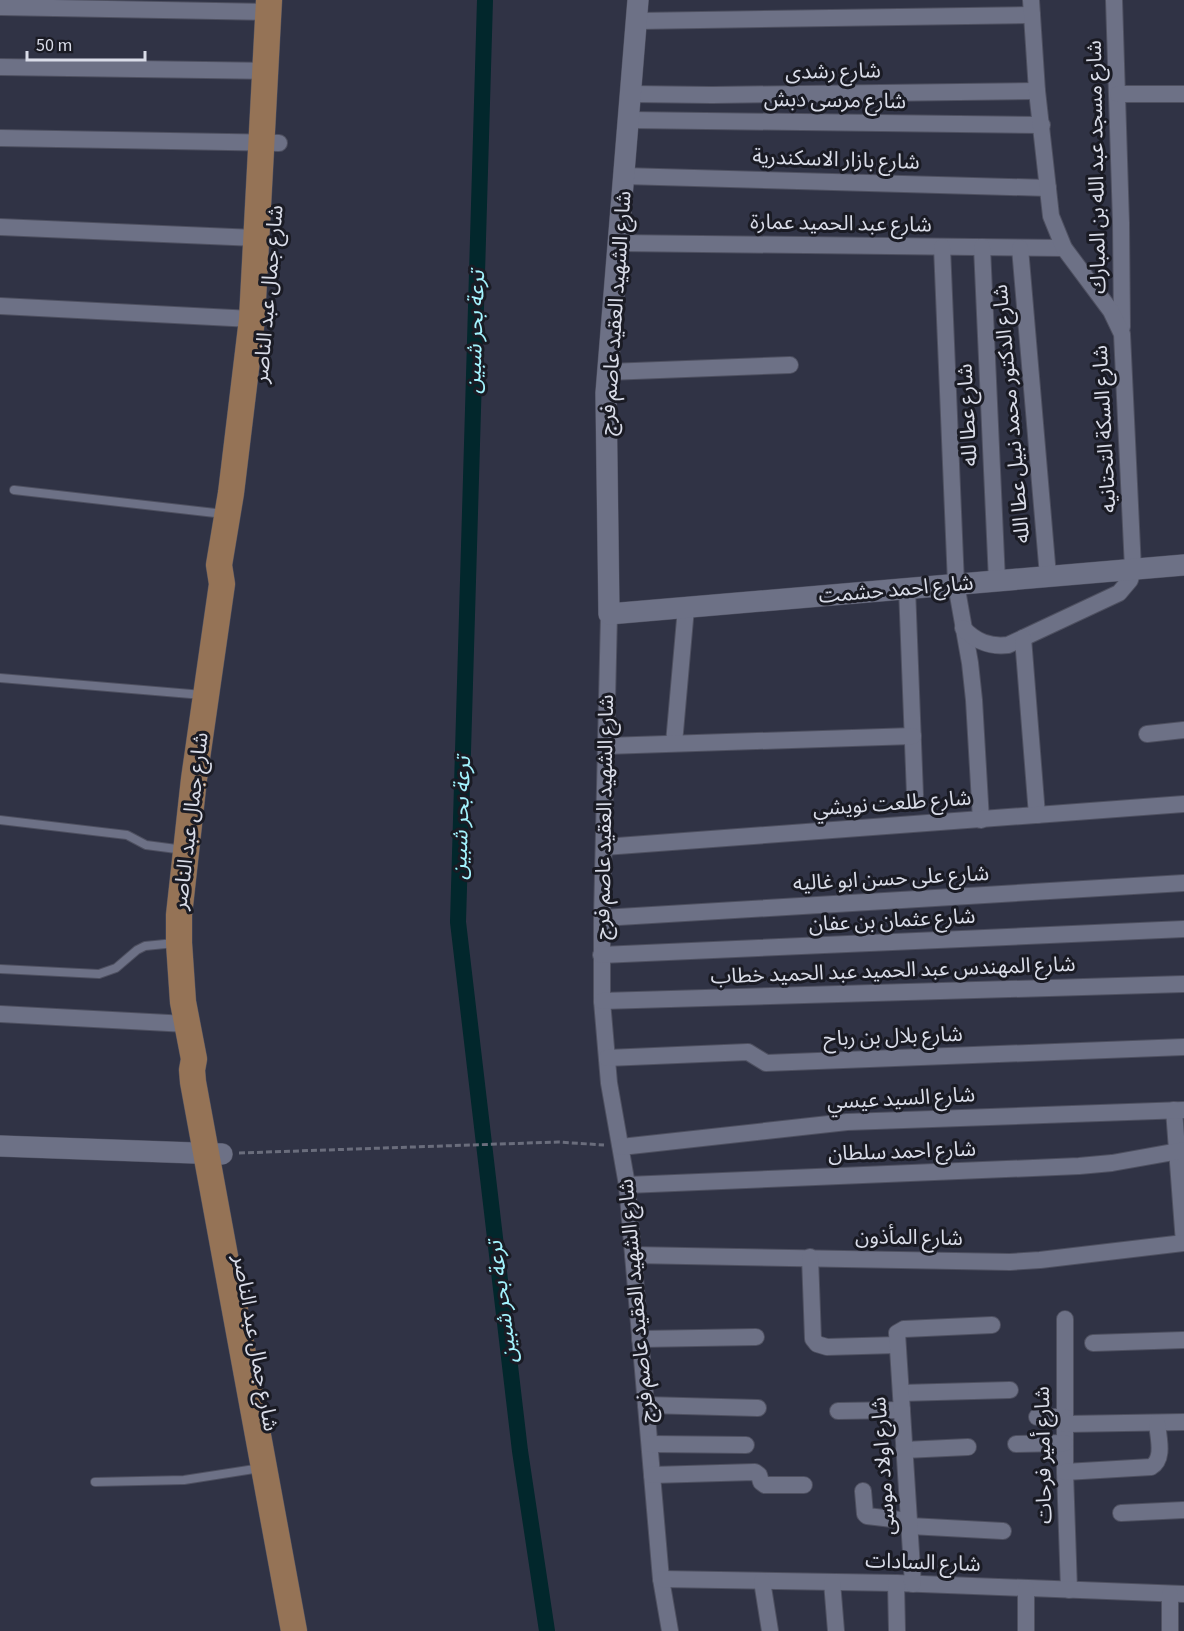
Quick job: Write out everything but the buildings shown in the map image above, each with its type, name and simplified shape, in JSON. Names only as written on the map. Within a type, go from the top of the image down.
[{"type":"main road","name":"شارع جمال عبد الناصر","points":[[222,584],[230,574],[234,562],[257,417],[275,234],[267,71],[274,4]]},
{"type":"main road","name":"شارع جمال عبد الناصر","points":[[274,4],[271,143],[257,238],[252,319],[219,565],[222,584],[181,886],[178,943],[182,992],[195,1059],[192,1076],[214,1153],[308,1631]]},
{"type":"main road","name":"شارع جمال عبد الناصر","points":[[214,1153],[263,1467],[294,1631]]},
{"type":"street","name":"شارع الشهيد العقيد عاصم فرج","points":[[638,0],[606,393],[609,614],[601,955],[607,1058],[627,1185],[661,1578],[670,1631]]},
{"type":"street","name":"شارع مسجد عبد الله بن المبارك","points":[[1114,0],[1122,334]]},
{"type":"street","points":[[0,7],[274,4]]},
{"type":"street","points":[[637,21],[1032,8]]},
{"type":"street","name":"شارع السكة التحتانيه","points":[[1032,8],[1036,91],[1042,125],[1051,216],[1064,248],[1111,311],[1122,334],[1133,569]]},
{"type":"street","points":[[0,67],[267,71]]},
{"type":"street","name":"شارع رشدى","points":[[631,94],[1036,91]]},
{"type":"street","points":[[1118,94],[1184,94]]},
{"type":"street","name":"شارع مرسى دبش","points":[[628,120],[1042,125]]},
{"type":"street","points":[[0,138],[271,143]]},
{"type":"street","name":"شارع بازار الاسكندرية","points":[[624,176],[1048,188]]},
{"type":"street","points":[[0,227],[257,238]]},
{"type":"street","name":"شارع عبد الحميد عمارة","points":[[618,243],[1064,248]]},
{"type":"street","points":[[942,247],[956,584],[974,700],[981,819]]},
{"type":"street","name":"شارع عطا لله","points":[[982,247],[997,581]]},
{"type":"street","name":"شارع الدكتور محمد نبيل عطا الله","points":[[1020,248],[1048,576]]},
{"type":"street","points":[[0,306],[252,319]]},
{"type":"street","points":[[608,372],[790,365]]},
{"type":"street","name":"شارع احمد حشمت","points":[[609,614],[1184,565]]},
{"type":"street","points":[[963,628],[974,639],[990,645],[1008,645],[1119,593],[1130,580],[1133,569]]},
{"type":"street","points":[[908,588],[915,795]]},
{"type":"street","points":[[674,744],[686,608]]},
{"type":"street","points":[[1023,638],[1037,815]]},
{"type":"street","points":[[1147,734],[1184,730]]},
{"type":"street","points":[[606,746],[913,736]]},
{"type":"street","name":"شارع طلعت نويشي","points":[[604,847],[1184,804]]},
{"type":"street","name":"شارع على حسن ابو غاليه","points":[[602,918],[1184,883]]},
{"type":"street","name":"شارع عثمان بن عفان","points":[[601,955],[1184,929]]},
{"type":"street","name":"شارع المهندس عبد الحميد عبد الحميد خطاب","points":[[603,1001],[1184,984]]},
{"type":"street","points":[[0,1014],[187,1024]]},
{"type":"street","name":"شارع بلال بن رباح","points":[[607,1058],[748,1052],[766,1063],[1184,1047]]},
{"type":"street","points":[[1179,1110],[1184,1243]]},
{"type":"street","name":"شارع السيد عيسي","points":[[621,1147],[847,1122],[1179,1110]]},
{"type":"street","points":[[0,1146],[214,1153]]},
{"type":"street","name":"شارع احمد سلطان","points":[[627,1185],[1079,1166],[1123,1161],[1180,1150]]},
{"type":"street","name":"شارع المأذون","points":[[633,1255],[1010,1262],[1184,1243]]},
{"type":"street","points":[[810,1257],[813,1338],[817,1344],[827,1347],[897,1345],[897,1333],[904,1329],[992,1325]]},
{"type":"street","name":"شارع أمير فرحات","points":[[1065,1319],[1065,1472],[1069,1590]]},
{"type":"street","points":[[640,1339],[756,1337]]},
{"type":"street","points":[[1093,1342],[1184,1340]]},
{"type":"street","name":"شارع اولاد موسى","points":[[897,1345],[913,1584]]},
{"type":"street","points":[[838,1411],[901,1401],[1010,1390]]},
{"type":"street","points":[[646,1405],[758,1408]]},
{"type":"street","points":[[1037,1417],[1065,1420],[1184,1422]]},
{"type":"street","points":[[1065,1472],[1151,1467],[1158,1462],[1159,1457],[1157,1423]]},
{"type":"street","points":[[1016,1444],[1065,1443]]},
{"type":"street","points":[[650,1444],[746,1445]]},
{"type":"street","points":[[904,1450],[968,1447]]},
{"type":"street","points":[[652,1475],[755,1472],[765,1485],[804,1485]]},
{"type":"street","points":[[863,1491],[867,1516],[909,1523],[1003,1531]]},
{"type":"street","points":[[1122,1513],[1184,1510]]},
{"type":"street","name":"شارع السادات","points":[[661,1578],[896,1583],[1177,1594]]},
{"type":"street","points":[[762,1581],[770,1631]]},
{"type":"street","points":[[832,1582],[836,1631]]},
{"type":"street","points":[[896,1583],[897,1631]]},
{"type":"street","points":[[1026,1588],[1026,1630]]},
{"type":"street","points":[[1170,1631],[1177,1594]]},
{"type":"lane","points":[[14,490],[227,514]]},
{"type":"lane","points":[[0,678],[206,696]]},
{"type":"lane","points":[[0,820],[127,835],[146,845],[186,850]]},
{"type":"lane","points":[[0,969],[99,974],[116,968],[137,950],[146,946],[178,943]]},
{"type":"lane","points":[[95,1482],[184,1480],[263,1467]]},
{"type":"path","points":[[214,1153],[558,1142],[621,1147]]},
{"type":"waterway","name":"ترعة بحر شبين","points":[[485,0],[458,922],[520,1451],[547,1631]]}]
